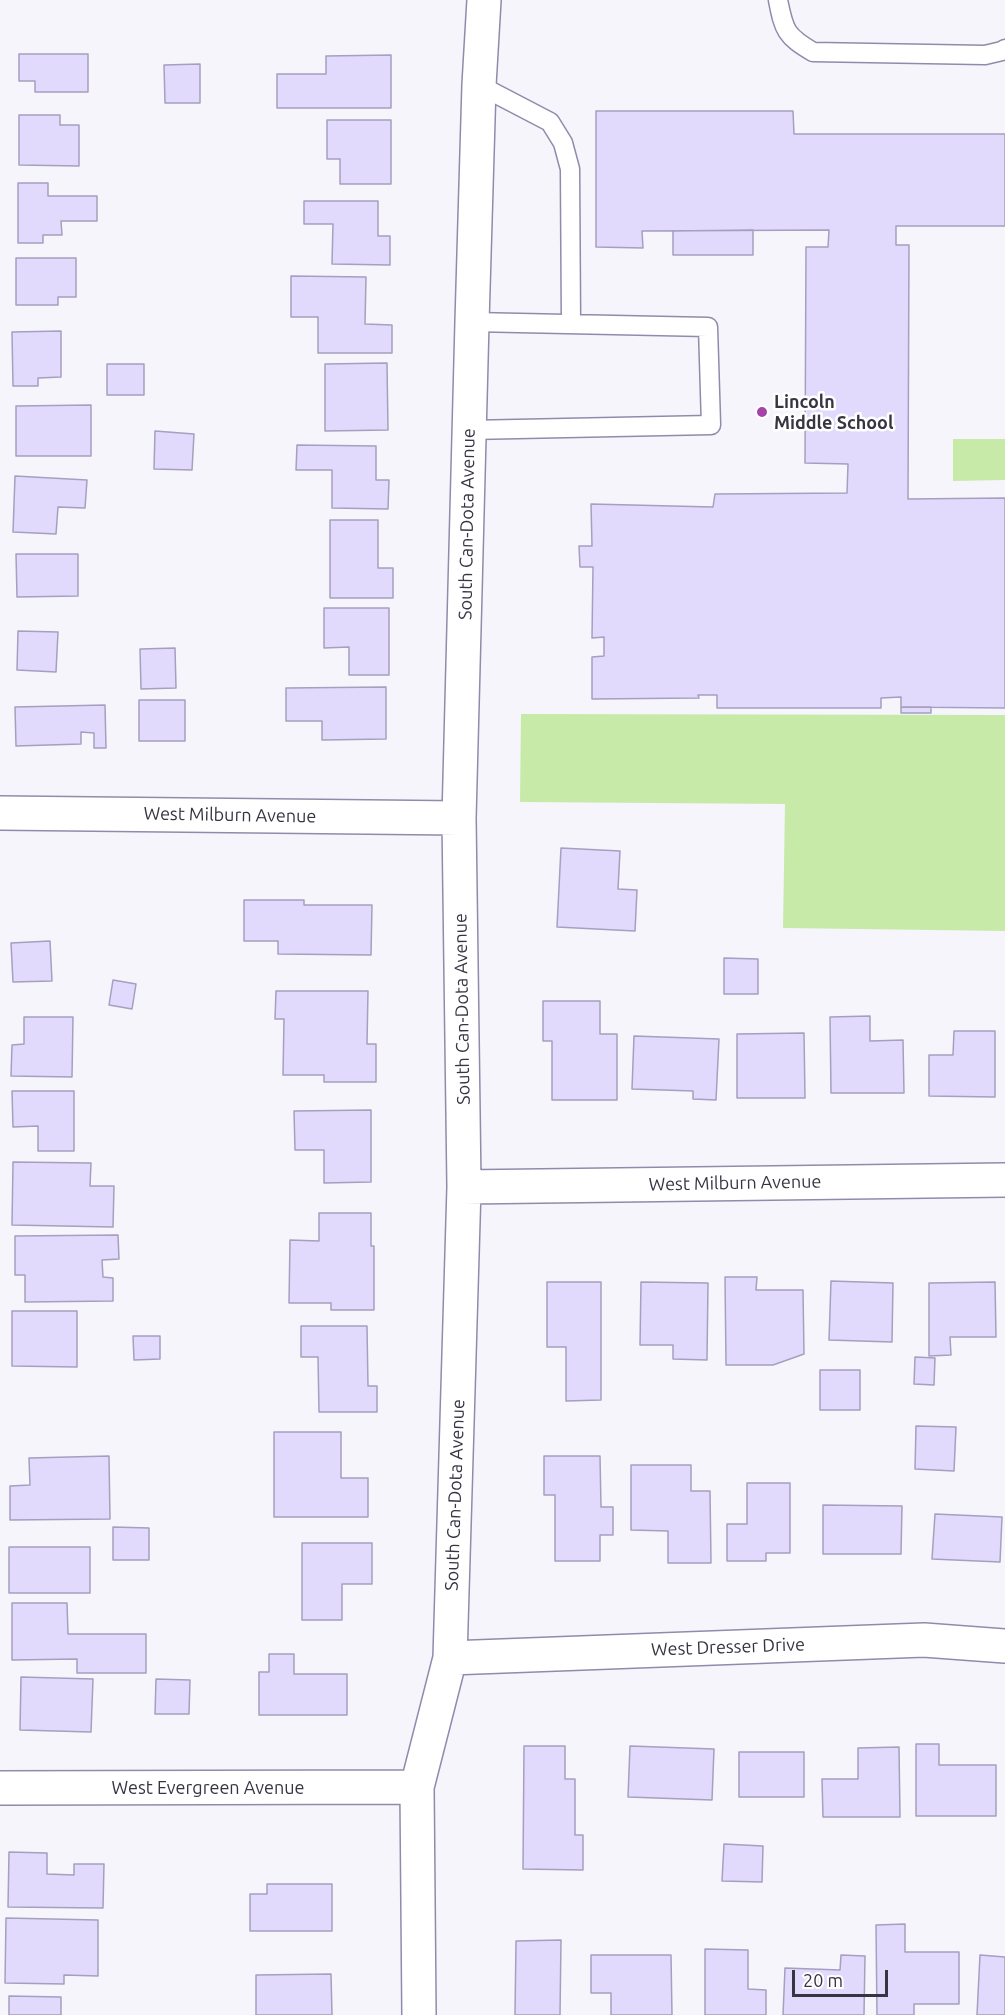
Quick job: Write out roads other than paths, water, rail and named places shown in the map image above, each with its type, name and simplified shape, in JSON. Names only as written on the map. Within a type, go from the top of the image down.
[{"type":"street","name":"South Can-Dota Avenue","points":[[419,2015],[417,1787],[450,1658],[464,1187],[459,818],[479,85],[484,0]]},
{"type":"street","name":"West Milburn Avenue","points":[[0,813],[459,818]]},
{"type":"street","name":"West Milburn Avenue","points":[[464,1187],[1005,1180]]},
{"type":"street","name":"West Dresser Drive","points":[[450,1658],[924,1640],[1005,1646]]},
{"type":"street","name":"West Evergreen Avenue","points":[[0,1788],[417,1787]]},
{"type":"lane","points":[[778,0],[783,27],[795,42],[813,52],[985,56],[1005,49]]},
{"type":"lane","points":[[479,85],[550,122],[563,144],[570,169],[571,324]]},
{"type":"lane","points":[[469,430],[711,425],[708,327],[472,322]]},
{"type":"place","name":"Lincoln Middle School","points":[[762,412]]}]
